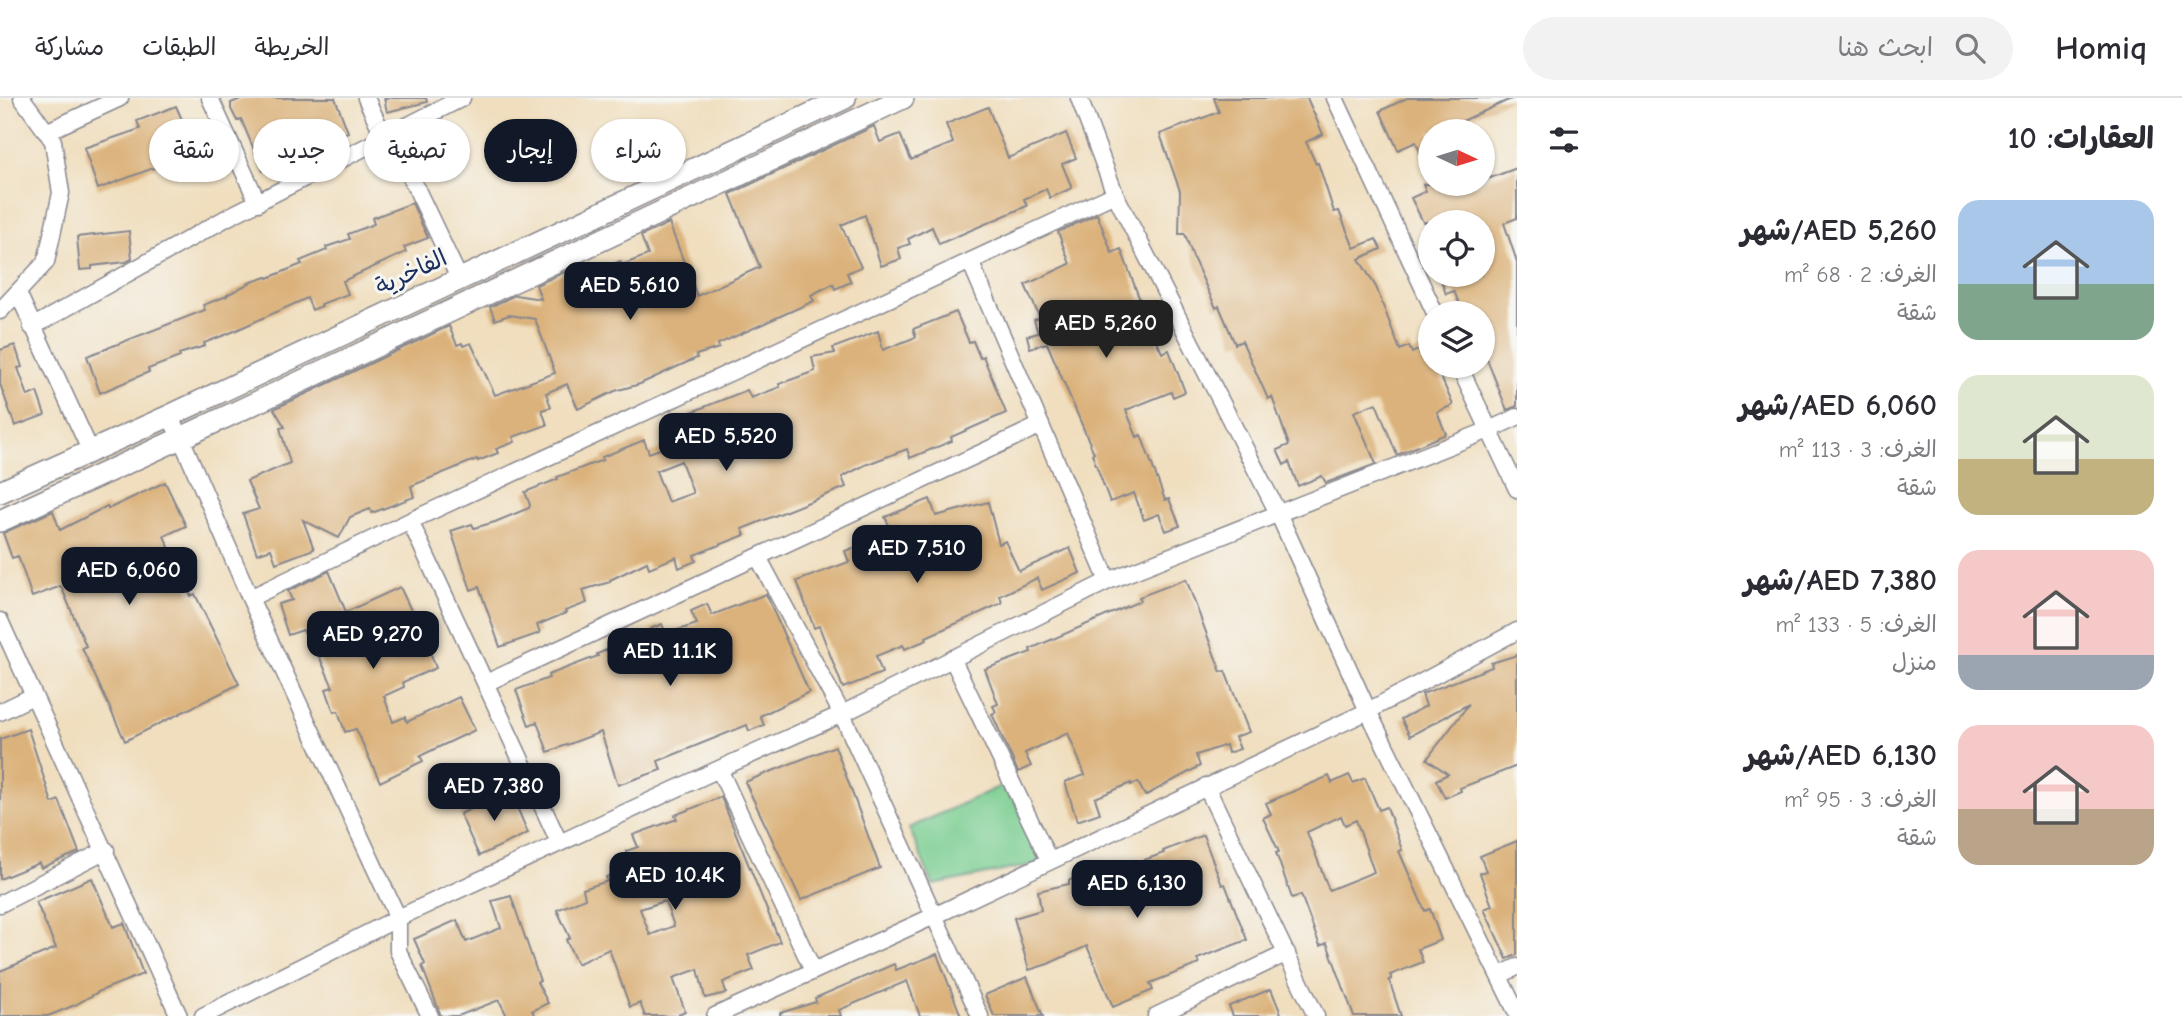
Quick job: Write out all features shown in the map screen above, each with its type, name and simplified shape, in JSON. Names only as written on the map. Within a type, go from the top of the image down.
[{"type":"street","points":[[0,311],[46,262],[61,193],[52,141],[22,98]]},
{"type":"street","points":[[46,132],[120,98]]},
{"type":"street","points":[[210,98],[258,203]]},
{"type":"street","points":[[366,98],[376,119]]},
{"type":"street","points":[[420,119],[462,98]]},
{"type":"street","points":[[0,521],[903,98]]},
{"type":"street","points":[[1079,98],[1115,194],[1278,513],[1368,711],[1517,1013]]},
{"type":"street","points":[[1335,98],[1429,301]]},
{"type":"street","name":"الفاخرية","points":[[0,492],[169,416],[837,100]]},
{"type":"street","points":[[32,327],[230,216],[364,147]]},
{"type":"street","points":[[413,182],[459,278]]},
{"type":"street","points":[[250,598],[1115,194]]},
{"type":"street","points":[[970,261],[1108,581]]},
{"type":"street","points":[[18,293],[90,450]]},
{"type":"street","points":[[1465,378],[1517,488]]},
{"type":"street","points":[[169,416],[398,918],[398,951],[430,1016]]},
{"type":"street","points":[[203,1016],[398,918],[842,714],[1108,581],[1517,417]]},
{"type":"street","points":[[486,683],[1041,425]]},
{"type":"street","points":[[410,521],[559,842]]},
{"type":"street","points":[[758,557],[842,714],[980,1016]]},
{"type":"street","points":[[0,621],[179,1016]]},
{"type":"street","points":[[715,1016],[1368,711],[1517,631]]},
{"type":"street","points":[[952,658],[1049,860]]},
{"type":"street","points":[[0,712],[33,696]]},
{"type":"street","points":[[719,769],[813,970]]},
{"type":"street","points":[[1206,786],[1316,1016]]},
{"type":"street","points":[[0,904],[106,850]]},
{"type":"street","points":[[1156,1016],[1287,953]]},
{"type":"street","points":[[1500,975],[1517,967]]},
{"type":"green space","points":[[1007,783],[1042,863],[933,885],[909,828]]},
{"type":"building","points":[[243,98],[335,98],[343,119],[253,119],[253,147],[241,119],[236,119],[231,109],[231,103]]},
{"type":"building","points":[[384,98],[426,98],[427,102],[387,112]]},
{"type":"building","points":[[1214,98],[1307,98],[1323,134],[1306,142],[1316,164],[1318,163],[1334,212],[1339,211],[1354,248],[1376,239],[1381,249],[1359,259],[1376,287],[1400,350],[1409,346],[1412,353],[1418,350],[1418,378],[1441,378],[1453,405],[1437,412],[1446,434],[1397,455],[1376,403],[1354,412],[1376,464],[1326,483],[1322,476],[1298,486],[1289,462],[1284,465],[1277,450],[1289,445],[1272,397],[1268,399],[1242,341],[1235,344],[1219,306],[1216,308],[1194,260],[1185,234],[1179,234],[1180,191],[1160,134],[1219,112]]},
{"type":"building","points":[[1407,98],[1513,98],[1467,119],[1418,119],[1418,147],[1416,142],[1398,150],[1380,111]]},
{"type":"building","points":[[176,106],[182,119],[149,119],[149,170],[98,189],[84,148],[140,129],[137,121]]},
{"type":"building","points":[[988,107],[1008,158],[1066,133],[1076,158],[1062,164],[1072,188],[1050,198],[1046,189],[1024,199],[1027,206],[939,244],[932,227],[908,239],[910,244],[898,248],[901,259],[881,266],[865,215],[841,225],[861,267],[847,273],[851,282],[835,289],[833,284],[811,295],[814,301],[718,344],[719,348],[696,355],[697,358],[578,409],[567,384],[546,393],[551,407],[542,410],[547,425],[513,437],[515,442],[496,449],[498,453],[411,486],[414,497],[372,513],[370,509],[350,517],[339,538],[303,520],[314,549],[276,563],[271,549],[257,554],[243,514],[259,509],[247,481],[290,463],[280,428],[285,427],[274,409],[449,326],[457,345],[471,343],[495,395],[555,373],[535,319],[509,315],[495,320],[490,307],[515,295],[541,299],[536,285],[567,271],[576,292],[608,277],[604,268],[620,261],[622,265],[648,255],[641,236],[669,223],[697,296],[760,267],[730,194],[874,126],[880,142],[900,134],[911,160],[953,143],[946,124]]},
{"type":"building","points":[[1517,168],[1517,218],[1504,223],[1517,262],[1517,406],[1507,410],[1494,378],[1495,301],[1458,301],[1454,291],[1446,294],[1443,287],[1495,287],[1495,210],[1418,212],[1411,198],[1418,195],[1495,196],[1495,176]]},
{"type":"building","points":[[412,203],[428,238],[404,247],[406,252],[343,281],[348,294],[312,310],[307,298],[204,343],[205,346],[179,354],[180,357],[148,369],[149,372],[100,393],[87,356],[205,310],[203,305],[227,296],[251,282],[302,264],[300,261],[327,250],[326,247],[350,239],[348,234],[374,224],[372,218]]},
{"type":"building","points":[[1097,214],[1112,253],[1121,249],[1150,327],[1162,353],[1169,350],[1185,392],[1173,397],[1171,392],[1126,410],[1137,437],[1141,435],[1165,500],[1169,499],[1180,526],[1166,531],[1159,514],[1144,520],[1134,493],[1110,502],[1092,454],[1094,453],[1047,343],[1030,348],[1027,336],[1038,333],[1034,320],[1040,318],[1025,285],[1070,264],[1058,232]]},
{"type":"building","points":[[129,231],[132,259],[80,270],[77,237]]},
{"type":"building","points":[[956,312],[969,342],[973,341],[980,358],[983,356],[1006,413],[951,437],[952,441],[910,458],[907,449],[865,465],[842,477],[846,487],[742,529],[745,535],[694,555],[696,561],[679,568],[676,557],[649,568],[647,562],[610,582],[583,590],[587,603],[537,625],[540,633],[500,647],[479,587],[471,590],[451,531],[472,524],[474,528],[495,522],[529,508],[525,492],[644,440],[649,453],[698,435],[689,413],[747,390],[751,398],[780,387],[779,384],[815,371],[812,357],[835,353],[833,348],[878,331],[883,350],[916,337],[913,329]],"holes":[[[681,461],[693,493],[668,502],[656,471]]]},
{"type":"building","points":[[15,345],[22,367],[18,368],[28,396],[37,392],[45,415],[15,426],[0,384],[0,350]]},
{"type":"building","points":[[165,482],[186,526],[164,536],[191,596],[195,594],[239,684],[125,741],[82,648],[86,646],[61,586],[32,597],[18,556],[12,558],[3,533],[53,511],[60,530],[107,506],[108,509]]},
{"type":"building","points":[[930,499],[936,516],[988,502],[999,544],[1005,541],[1019,571],[1070,548],[1080,573],[1042,590],[1037,578],[1000,596],[1002,603],[926,637],[927,640],[905,649],[903,645],[876,656],[882,673],[843,688],[819,626],[814,628],[797,581],[849,562],[845,551],[891,530],[885,517]]},
{"type":"building","points":[[329,571],[346,612],[400,587],[427,644],[436,668],[403,682],[404,687],[384,696],[393,722],[405,717],[407,722],[459,697],[475,730],[420,756],[423,761],[380,782],[356,729],[345,732],[338,711],[334,712],[326,689],[333,687],[318,654],[315,655],[303,630],[288,635],[278,604],[292,600],[288,591]]},
{"type":"building","points":[[1186,579],[1221,672],[1225,671],[1249,732],[1235,737],[1240,749],[1228,753],[1226,745],[1196,755],[1200,766],[1145,796],[1138,782],[1095,798],[1100,813],[1077,821],[1065,782],[1085,775],[1068,733],[1025,753],[1031,766],[1018,772],[992,714],[996,712],[993,706],[998,704],[985,669],[1031,652],[1030,649],[1140,601],[1139,597]]},
{"type":"building","points":[[766,594],[809,692],[760,716],[764,725],[749,731],[747,725],[658,761],[661,770],[618,785],[601,732],[548,752],[537,722],[529,725],[516,690],[598,656],[597,654],[621,644],[620,642],[652,633],[650,629],[662,624],[666,634],[697,624],[691,611],[707,604],[712,615]]},
{"type":"building","points":[[1517,655],[1517,766],[1460,788],[1461,791],[1445,798],[1436,780],[1448,774],[1427,759],[1469,704],[1410,736],[1401,719],[1426,706],[1422,694],[1492,667],[1491,663]]},
{"type":"building","points":[[28,729],[52,803],[59,800],[79,852],[41,868],[39,863],[0,879],[0,739]]},
{"type":"building","points":[[835,746],[880,868],[801,900],[745,782]]},
{"type":"building","points":[[1349,775],[1353,783],[1365,778],[1379,810],[1387,807],[1402,850],[1399,851],[1425,911],[1430,909],[1441,940],[1418,949],[1423,962],[1390,975],[1392,979],[1389,980],[1401,1016],[1354,1016],[1327,943],[1320,946],[1301,895],[1292,898],[1276,853],[1279,852],[1263,818],[1271,814],[1266,803],[1329,776],[1332,783]],"holes":[[[1341,816],[1345,825],[1356,820],[1374,872],[1329,890],[1307,832]]]},
{"type":"building","points":[[510,791],[528,833],[479,856],[460,814]]},
{"type":"building","points":[[721,797],[780,942],[748,955],[754,970],[723,982],[726,993],[705,998],[698,969],[673,978],[685,1011],[679,1014],[680,1016],[645,1016],[640,1003],[630,1007],[609,949],[577,964],[566,940],[570,938],[557,910],[585,898],[583,889],[608,881],[606,877],[632,867],[626,851],[638,847],[633,835],[677,819],[675,815]],"holes":[[[665,901],[674,926],[650,935],[640,909]]]},
{"type":"building","points":[[1203,835],[1247,940],[1197,959],[1199,964],[1150,983],[1153,990],[1113,1007],[1087,946],[1029,970],[1014,918],[1041,910],[1038,891],[1069,884],[1069,880],[1088,877],[1089,869],[1102,869],[1102,878],[1145,863],[1144,860]]},
{"type":"building","points":[[1517,841],[1517,955],[1507,959],[1484,909],[1492,906],[1480,873],[1486,871],[1480,856]]},
{"type":"building","points":[[92,878],[113,927],[124,923],[143,974],[48,1016],[0,1016],[0,971],[56,948],[36,902]]},
{"type":"building","points":[[511,896],[540,981],[537,982],[548,1003],[532,1011],[535,1016],[507,1016],[499,1000],[458,1016],[441,1016],[422,966],[425,964],[414,939],[457,920],[466,942],[501,928],[492,901]]},
{"type":"building","points":[[937,954],[961,1016],[920,1016],[907,981],[839,1010],[841,1016],[780,1016],[780,1013],[816,1002],[815,998],[894,964],[896,970]]},
{"type":"building","points":[[1027,977],[1043,1016],[994,1016],[985,995]]},
{"type":"building","points":[[1271,989],[1282,1016],[1233,1016],[1229,1006]]}]
